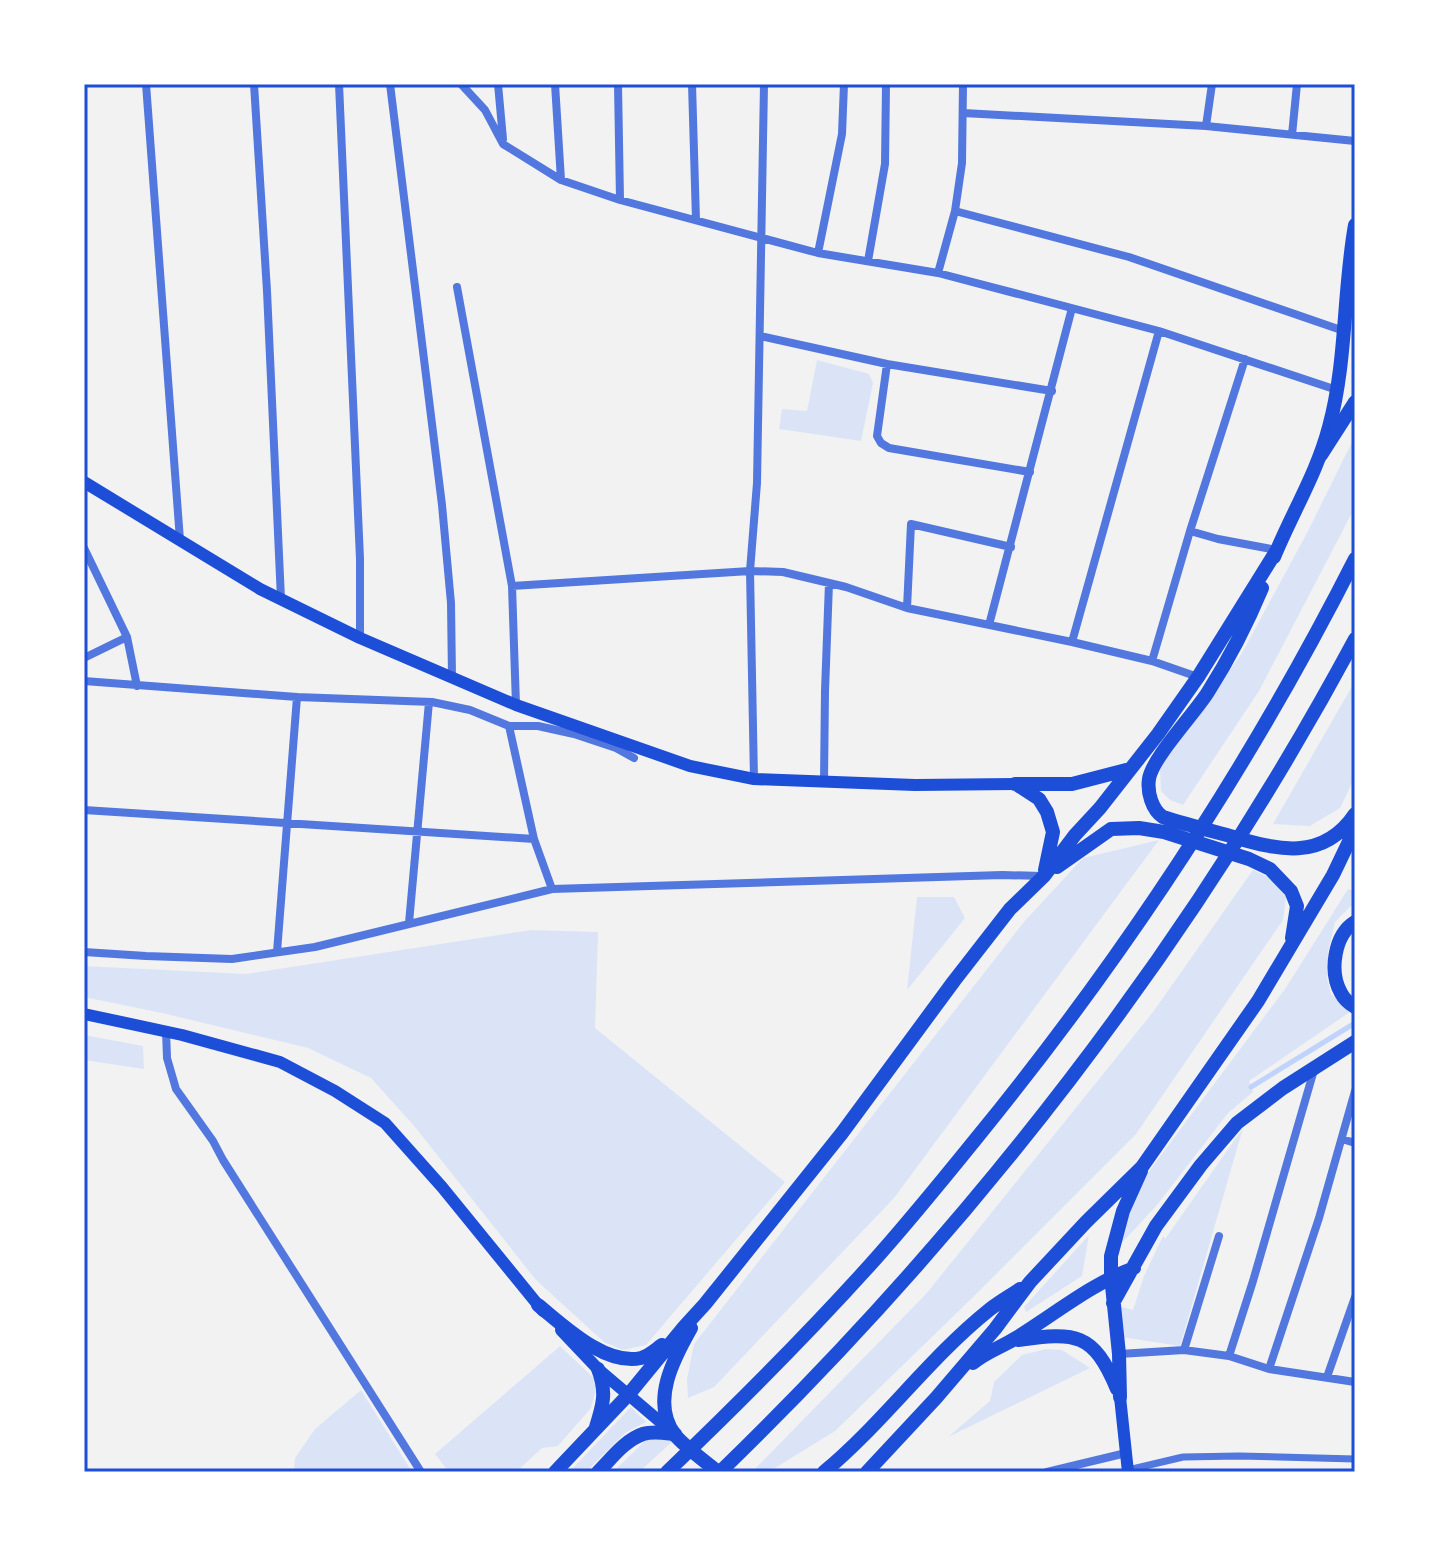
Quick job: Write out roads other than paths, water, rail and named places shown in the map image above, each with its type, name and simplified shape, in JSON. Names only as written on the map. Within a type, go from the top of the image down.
[{"type":"main road","points":[[1355,225],[1338,391],[1321,455],[1232,652],[1207,694],[1156,761],[1149,777],[1153,805],[1163,817],[1271,848],[1321,844],[1339,834],[1355,814]]},
{"type":"main road","points":[[1321,455],[1355,402]]},
{"type":"main road","points":[[84,482],[260,589],[360,638],[516,705],[690,766],[754,779],[915,785],[1072,784],[1130,769]]},
{"type":"main road","points":[[555,1472],[629,1394],[705,1304],[842,1133],[1010,909],[1044,876],[1158,734],[1198,677],[1277,550]]},
{"type":"main road","points":[[667,1472],[736,1406],[871,1264],[1023,1082],[1181,860],[1271,716],[1355,559]]},
{"type":"main road","points":[[84,1014],[166,1031],[280,1062],[335,1091],[385,1123],[442,1187],[538,1305],[598,1369],[719,1472],[762,1432],[966,1210],[1069,1081],[1153,966],[1246,828],[1355,639]]},
{"type":"main road","points":[[1015,784],[1039,799],[1047,812],[1053,832],[1044,876]]},
{"type":"main road","points":[[1044,876],[1111,829],[1139,828],[1164,832],[1249,859],[1282,879],[1297,906],[1294,933],[1284,959]]},
{"type":"main road","points":[[867,1472],[936,1398],[1030,1282],[1142,1167],[1284,959],[1333,875],[1355,829]]},
{"type":"main road","points":[[1355,922],[1341,936],[1335,955],[1340,992],[1355,1007]]},
{"type":"main road","points":[[1113,1303],[1163,1215],[1237,1123],[1283,1088],[1355,1042]]},
{"type":"main road","points":[[1128,1471],[1111,1256],[1123,1211],[1142,1167]]},
{"type":"main road","points":[[936,1398],[980,1357],[1012,1341],[1111,1276],[1134,1268]]},
{"type":"main road","points":[[824,1472],[846,1454],[935,1360],[989,1309],[1030,1282]]},
{"type":"main road","points":[[675,1434],[666,1415],[664,1394],[669,1372],[705,1304]]},
{"type":"main road","points":[[538,1305],[605,1354],[628,1358],[640,1358],[652,1352],[684,1327]]},
{"type":"main road","points":[[1012,1341],[1063,1336],[1087,1343],[1099,1352],[1120,1397]]},
{"type":"main road","points":[[596,1429],[604,1397],[604,1383],[598,1369]]},
{"type":"main road","points":[[598,1472],[632,1440],[644,1434],[675,1434]]},
{"type":"street","points":[[146,84],[180,540]]},
{"type":"street","points":[[254,84],[281,599]]},
{"type":"street","points":[[339,84],[360,559],[360,638]]},
{"type":"street","points":[[390,84],[442,505],[451,603],[452,678]]},
{"type":"street","points":[[461,84],[485,110],[503,144],[561,180],[620,200],[818,253],[938,273],[1159,331],[1338,391]]},
{"type":"street","points":[[498,84],[503,144]]},
{"type":"street","points":[[555,84],[561,180]]},
{"type":"street","points":[[618,84],[620,200]]},
{"type":"street","points":[[692,84],[696,220]]},
{"type":"street","points":[[754,779],[750,571],[757,483],[764,84]]},
{"type":"street","points":[[818,253],[842,134],[844,84]]},
{"type":"street","points":[[868,261],[885,164],[886,84]]},
{"type":"street","points":[[938,273],[955,211],[962,163],[963,84]]},
{"type":"street","points":[[1206,126],[1212,84]]},
{"type":"street","points":[[1292,135],[1297,84]]},
{"type":"street","points":[[963,113],[1206,126],[1355,141]]},
{"type":"street","points":[[955,211],[1129,257],[1345,331]]},
{"type":"street","points":[[457,287],[512,586],[516,705]]},
{"type":"street","points":[[989,625],[1072,308]]},
{"type":"street","points":[[1072,642],[1159,331]]},
{"type":"street","points":[[760,336],[887,364],[1052,391]]},
{"type":"street","points":[[1152,661],[1245,359]]},
{"type":"street","points":[[887,364],[877,436],[881,443],[889,448],[1030,472]]},
{"type":"street","points":[[907,608],[911,524],[1011,547]]},
{"type":"street","points":[[1190,531],[1277,550]]},
{"type":"street","points":[[84,548],[127,637],[137,686]]},
{"type":"street","points":[[512,586],[750,571],[783,572],[846,587],[907,608],[1072,642],[1152,661],[1198,677]]},
{"type":"street","points":[[824,782],[829,583]]},
{"type":"street","points":[[84,658],[127,637]]},
{"type":"street","points":[[84,681],[297,697],[429,702],[470,710],[509,726],[538,726],[574,734],[616,748],[634,758]]},
{"type":"street","points":[[277,952],[297,697]]},
{"type":"street","points":[[409,923],[429,702]]},
{"type":"street","points":[[509,726],[534,839],[552,889]]},
{"type":"street","points":[[84,810],[534,839]]},
{"type":"street","points":[[84,952],[232,959],[315,947],[552,889],[1044,876]]},
{"type":"street","points":[[166,1031],[167,1058],[176,1089],[213,1141],[421,1472]]},
{"type":"street","points":[[1229,1356],[1314,1069]]},
{"type":"street","points":[[1269,1369],[1355,1091]]},
{"type":"street","points":[[1342,1139],[1355,1143]]},
{"type":"street","points":[[1184,1350],[1219,1236]]},
{"type":"street","points":[[1327,1377],[1355,1297]]},
{"type":"street","points":[[1119,1354],[1184,1350],[1229,1356],[1269,1369],[1355,1382]]},
{"type":"street","points":[[1047,1472],[1126,1453]]},
{"type":"street","points":[[1128,1471],[1183,1457],[1355,1459]]},
{"type":"waterway","points":[[1251,1087],[1355,1023]]}]
